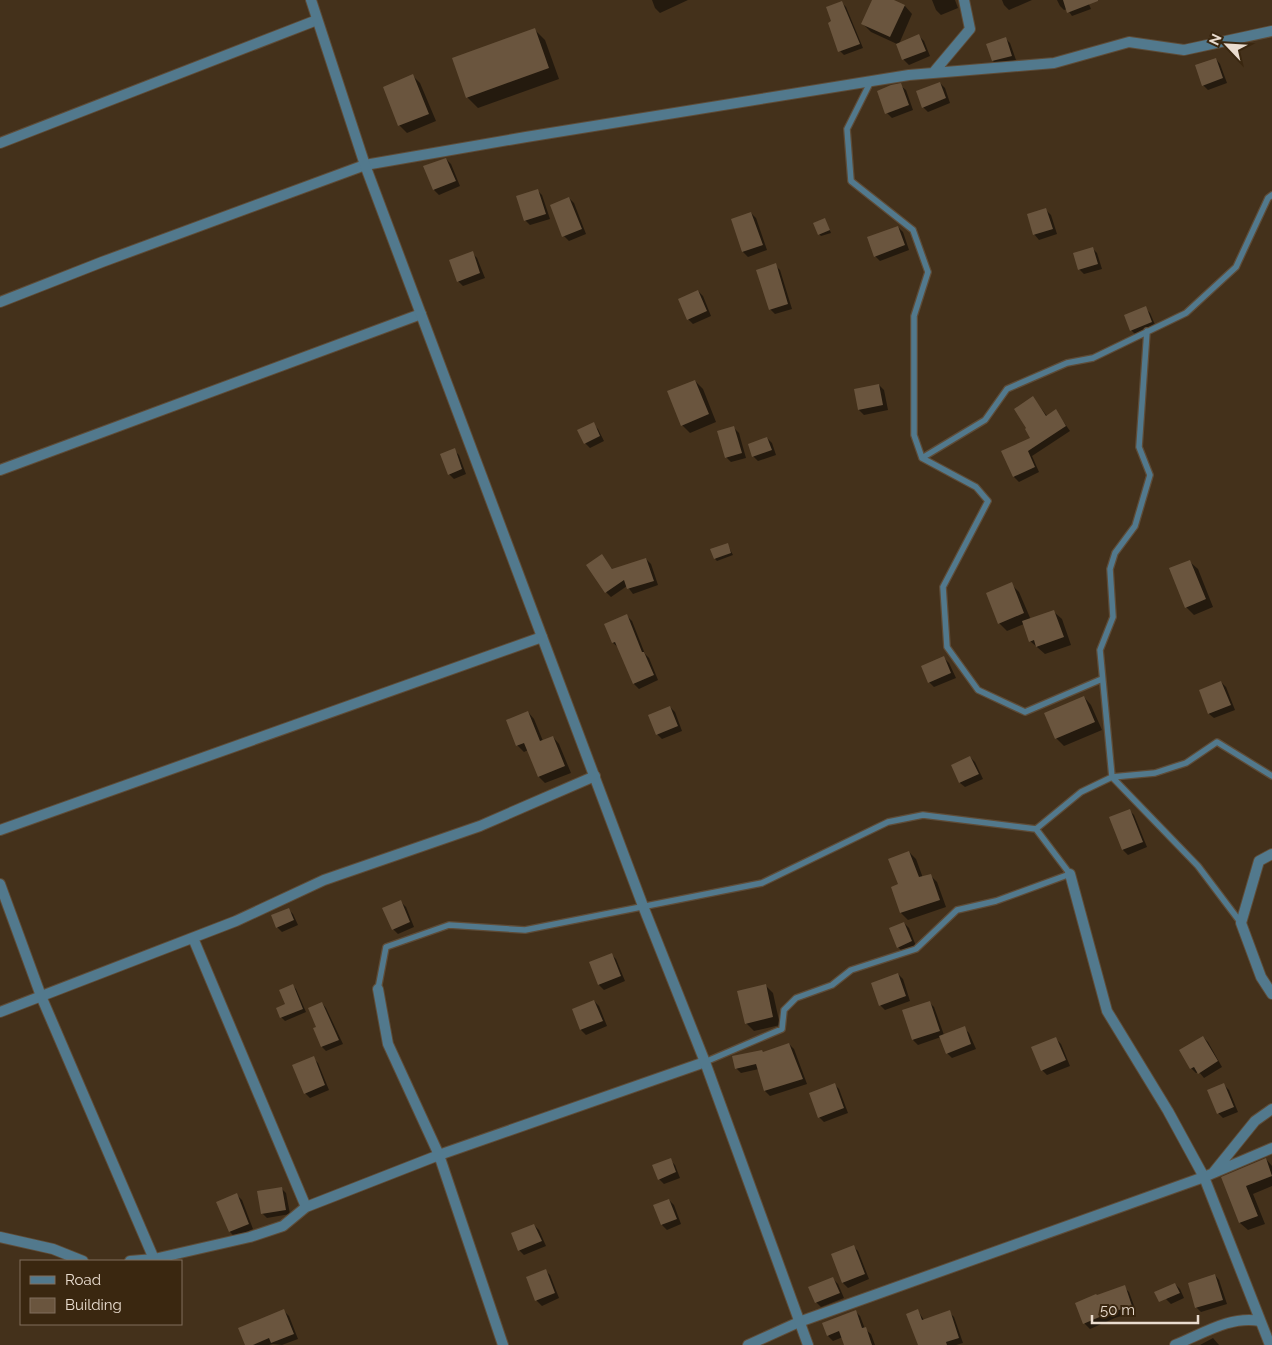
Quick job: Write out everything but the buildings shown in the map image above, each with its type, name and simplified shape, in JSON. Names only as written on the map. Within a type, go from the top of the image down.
[{"type":"street","points":[[311,0],[365,165],[542,637],[705,1062],[808,1345]]},
{"type":"street","points":[[934,73],[970,29],[964,0]]},
{"type":"street","points":[[0,143],[317,20]]},
{"type":"street","points":[[0,302],[102,262],[365,165],[536,135],[908,75],[1054,63],[1129,42],[1184,50],[1272,31]]},
{"type":"street","points":[[0,470],[421,314]]},
{"type":"street","points":[[0,830],[542,637]]},
{"type":"street","points":[[0,1012],[236,921],[324,880],[480,826],[595,776]]},
{"type":"street","points":[[1272,854],[1259,861],[1241,922],[1261,977],[1272,994]]},
{"type":"street","points":[[1070,874],[1107,1011],[1208,1175],[1270,1345]]},
{"type":"street","points":[[0,884],[41,996],[154,1259]]},
{"type":"street","points":[[193,938],[306,1207]]},
{"type":"street","points":[[378,989],[388,1044],[439,1155],[503,1345]]},
{"type":"street","points":[[142,1260],[154,1259],[250,1237],[283,1226],[306,1207],[439,1155],[705,1062]]},
{"type":"street","points":[[1208,1175],[1255,1121],[1272,1109]]},
{"type":"street","points":[[748,1345],[799,1322],[1208,1175],[1272,1148]]},
{"type":"street","points":[[0,1237],[53,1250],[80,1260]]},
{"type":"street","points":[[1175,1345],[1235,1320],[1248,1318],[1260,1321]]},
{"type":"lane","points":[[871,81],[847,129],[851,181],[914,230],[928,272],[914,316],[914,435],[922,458],[976,487],[988,501],[943,587],[947,647],[978,690],[1025,712],[1102,679]]},
{"type":"lane","points":[[922,458],[984,420],[1007,389],[1067,363],[1093,358],[1186,312],[1236,267],[1268,198],[1272,195]]},
{"type":"lane","points":[[1147,332],[1139,447],[1150,475],[1135,526],[1115,552],[1110,569],[1113,617],[1100,650],[1112,777],[1198,866],[1241,922]]},
{"type":"lane","points":[[1036,829],[1081,792],[1112,777],[1155,773],[1186,762],[1217,742],[1272,776]]},
{"type":"lane","points":[[378,989],[386,947],[449,925],[525,930],[762,883],[888,822],[923,815],[1036,829],[1070,874],[996,901],[957,910],[916,949],[851,970],[832,985],[796,998],[784,1010],[782,1029],[705,1062]]}]
